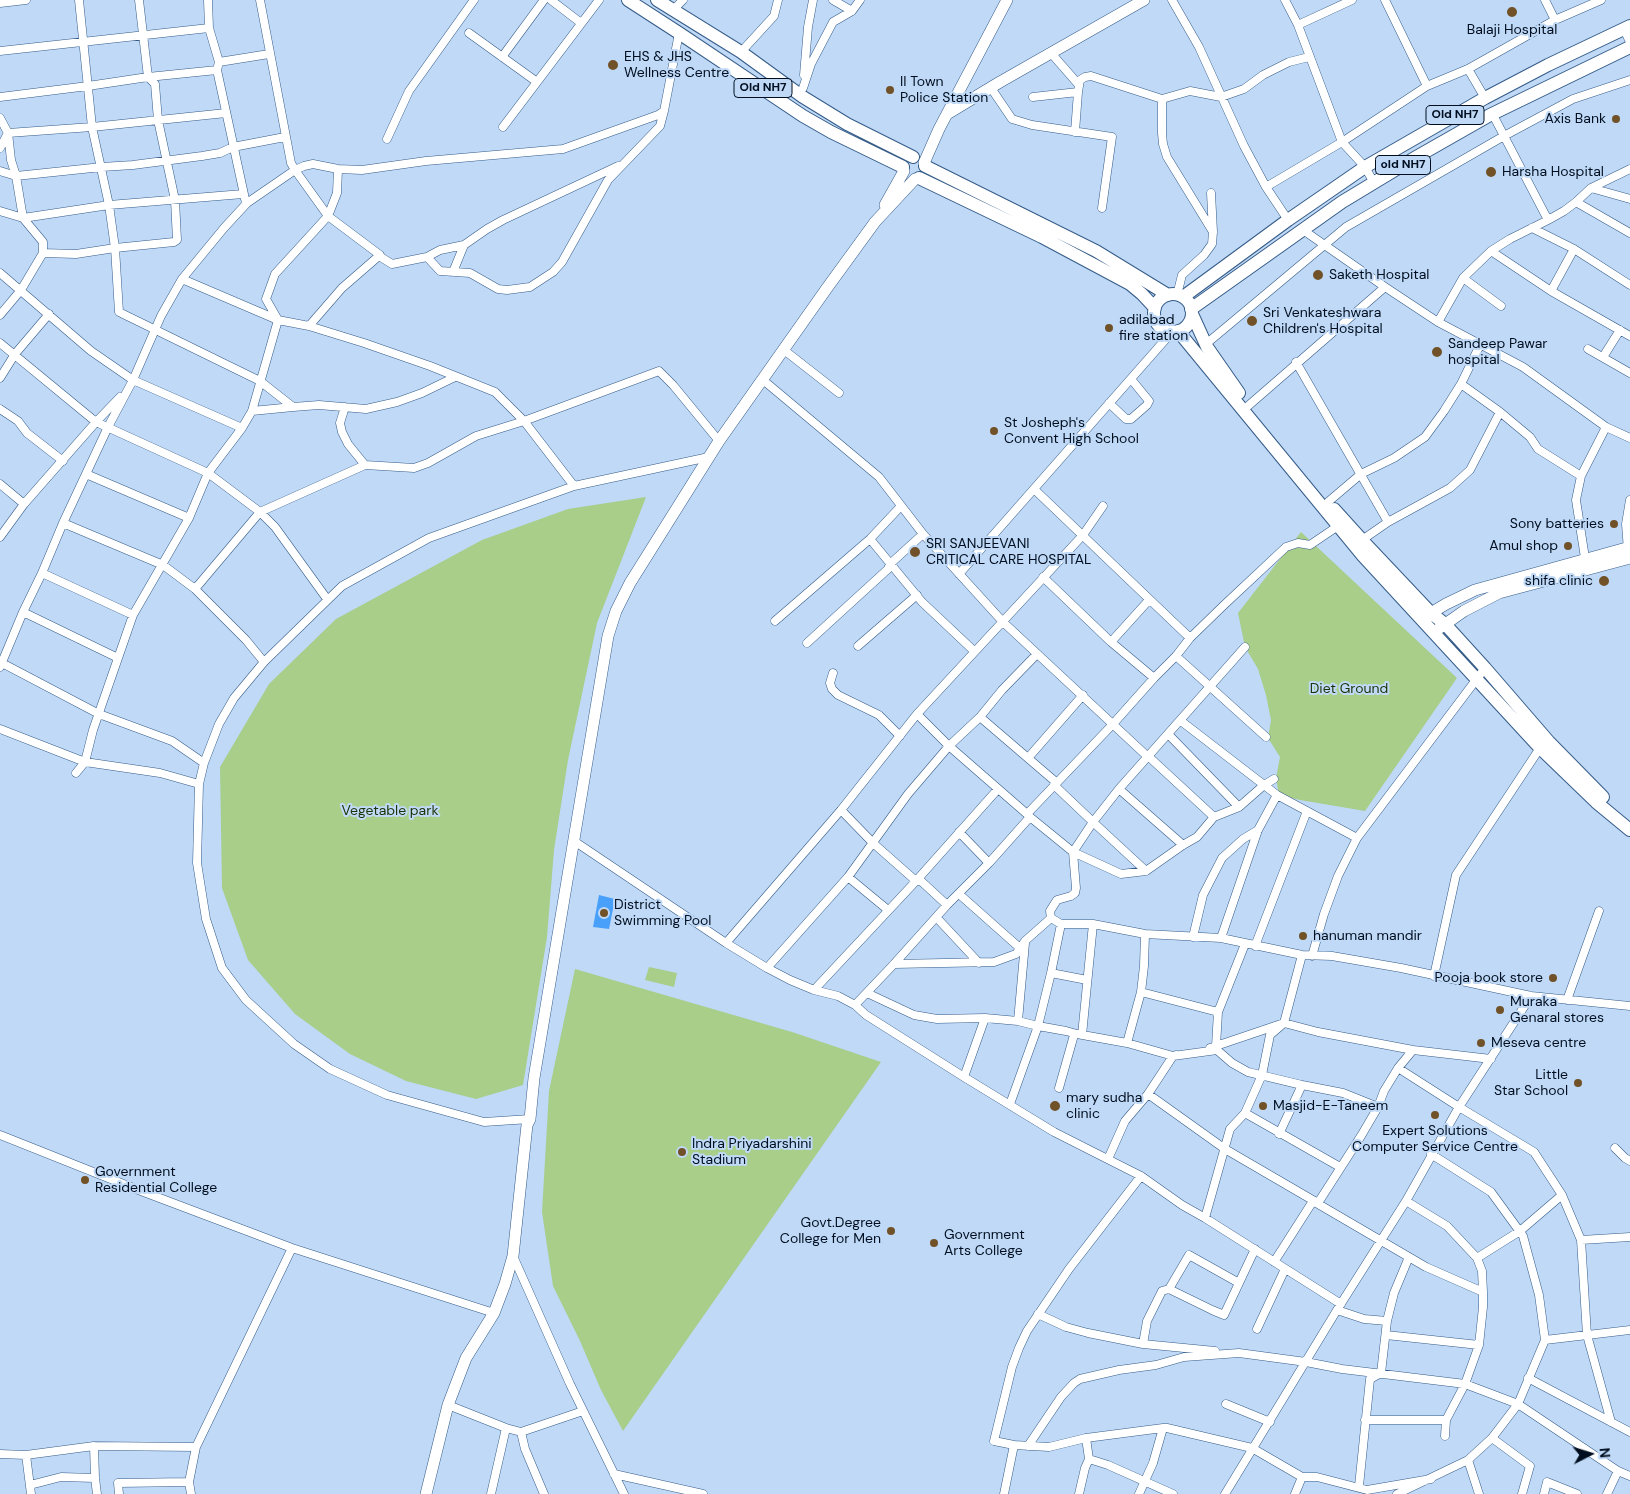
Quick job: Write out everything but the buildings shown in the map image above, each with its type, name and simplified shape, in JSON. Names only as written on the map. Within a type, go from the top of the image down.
[{"type":"main road","name":"Old NH7","points":[[628,0],[814,122],[904,169]]},
{"type":"main road","name":"Old NH7","points":[[657,0],[803,92],[863,133],[1096,251],[1188,303],[1192,311]]},
{"type":"main road","points":[[875,222],[924,173],[920,161],[939,129],[1007,0]]},
{"type":"main road","points":[[947,114],[1144,0]]},
{"type":"main road","name":"Old NH7","points":[[1155,308],[1160,300],[1176,296],[1365,167],[1484,98],[1548,65],[1627,28]]},
{"type":"main road","name":"old NH7","points":[[1192,311],[1342,202],[1492,113],[1630,47]]},
{"type":"main road","points":[[426,1494],[448,1405],[466,1358],[494,1313],[506,1284],[513,1256],[534,1078],[608,636],[616,611],[630,583],[709,456],[875,222],[904,169],[906,160],[920,161]]},
{"type":"main road","points":[[904,169],[908,177],[917,178],[1042,237],[1130,284],[1142,294],[1155,308],[1155,319],[1158,324],[1162,328],[1175,332],[1363,556],[1427,617],[1445,624],[1549,742],[1602,796],[1630,820]]},
{"type":"main road","points":[[1175,332],[1188,325],[1192,311]]},
{"type":"main road","points":[[1192,311],[1206,344],[1248,406],[1427,617],[1434,632],[1540,748],[1596,802],[1630,830]]},
{"type":"main road","points":[[1427,617],[1446,604],[1475,590],[1585,558],[1629,552]]},
{"type":"main road","points":[[1434,632],[1464,611],[1499,593],[1629,552]]},
{"type":"street","points":[[3,1],[26,0]]},
{"type":"street","points":[[79,0],[92,127],[110,205],[119,312],[260,381],[293,407]]},
{"type":"street","points":[[43,253],[76,254],[174,242],[177,240],[175,200],[158,120],[155,84],[148,77],[139,0]]},
{"type":"street","points":[[208,0],[209,28],[246,203]]},
{"type":"street","points":[[260,0],[285,137],[294,170],[328,216],[392,264],[427,257],[434,252],[464,245],[487,229],[510,217],[622,164]]},
{"type":"street","points":[[387,139],[409,91],[474,0]]},
{"type":"street","points":[[502,57],[544,0]]},
{"type":"street","points":[[551,0],[581,23]]},
{"type":"street","points":[[503,127],[599,0]]},
{"type":"street","points":[[673,10],[683,0]]},
{"type":"street","points":[[741,52],[774,16],[778,0]]},
{"type":"street","points":[[803,92],[808,28],[813,0]]},
{"type":"street","points":[[833,0],[852,11]]},
{"type":"street","points":[[803,92],[811,64],[833,22],[852,11],[860,0]]},
{"type":"street","points":[[1172,0],[1199,47],[1244,146],[1266,187],[1288,220]]},
{"type":"street","points":[[1285,0],[1298,25],[1342,142],[1365,167],[1374,183]]},
{"type":"street","points":[[1298,25],[1352,0]]},
{"type":"street","points":[[1385,0],[1427,86]]},
{"type":"street","points":[[1545,0],[1555,20]]},
{"type":"street","points":[[1266,187],[1342,142],[1427,86],[1468,68],[1555,20],[1602,0]]},
{"type":"street","points":[[0,52],[209,28]]},
{"type":"street","points":[[1627,28],[1630,42]]},
{"type":"street","points":[[469,33],[537,82]]},
{"type":"street","points":[[427,257],[440,271],[468,272],[502,290],[523,289],[536,284],[553,272],[562,262],[604,186],[622,164],[660,126],[680,33]]},
{"type":"street","points":[[1051,53],[1079,89]]},
{"type":"street","points":[[0,97],[218,66],[270,54]]},
{"type":"street","points":[[1075,132],[1080,80],[1085,77],[1091,76],[1162,99],[1190,91],[1221,97],[1244,89],[1263,75],[1290,62],[1310,56]]},
{"type":"street","points":[[1468,68],[1484,98]]},
{"type":"street","points":[[1206,344],[1346,228],[1504,136],[1573,99],[1630,80]]},
{"type":"street","points":[[991,88],[1012,119],[1032,125],[1112,137],[1102,208]]},
{"type":"street","points":[[1033,98],[1079,89]]},
{"type":"street","points":[[1162,99],[1162,139],[1167,157],[1214,232]]},
{"type":"street","points":[[0,537],[24,504],[126,390],[133,380],[155,330],[182,279],[246,203],[294,170],[312,164],[338,169],[362,170],[426,161],[563,149],[658,115],[664,111]]},
{"type":"street","points":[[8,133],[92,127],[226,113]]},
{"type":"street","points":[[1492,113],[1548,220]]},
{"type":"street","points":[[0,118],[8,133],[11,160],[16,176],[23,218],[43,242],[43,253],[21,290],[0,315]]},
{"type":"street","points":[[0,148],[8,133]]},
{"type":"street","points":[[0,171],[16,176],[102,167],[133,166],[211,155],[233,147],[285,137]]},
{"type":"street","points":[[76,773],[85,762],[99,714],[134,615],[189,518],[208,472],[242,428],[252,411],[278,320],[266,299],[275,274],[328,216],[337,193],[338,169]]},
{"type":"street","points":[[1438,322],[1463,278],[1490,251],[1548,220],[1576,202],[1591,188],[1630,170]]},
{"type":"street","points":[[1591,188],[1630,199]]},
{"type":"street","points":[[1176,296],[1182,275],[1204,255],[1212,244],[1214,232],[1211,193]]},
{"type":"street","points":[[0,210],[23,218],[110,205],[243,194]]},
{"type":"street","points":[[1576,202],[1630,232]]},
{"type":"street","points":[[1532,228],[1574,249],[1630,285]]},
{"type":"street","points":[[1303,230],[1438,322],[1522,367],[1606,427],[1630,438]]},
{"type":"street","points":[[453,272],[464,245]]},
{"type":"street","points":[[1551,291],[1574,249]]},
{"type":"street","points":[[1490,251],[1551,291],[1630,336]]},
{"type":"street","points":[[309,326],[342,288],[379,256]]},
{"type":"street","points":[[459,256],[468,272]]},
{"type":"street","points":[[0,273],[91,351],[133,380],[242,428]]},
{"type":"street","points":[[1463,278],[1501,306]]},
{"type":"street","points":[[182,279],[278,320],[309,326],[364,343],[495,392],[524,421],[574,486]]},
{"type":"street","points":[[1248,406],[1296,362],[1385,287]]},
{"type":"street","points":[[0,378],[15,354],[49,314]]},
{"type":"street","points":[[1603,357],[1620,330]]},
{"type":"street","points":[[959,574],[1131,379],[1175,332]]},
{"type":"street","points":[[0,343],[96,422],[208,472],[260,512],[275,527],[328,599]]},
{"type":"street","points":[[1328,502],[1361,474],[1394,458],[1425,437],[1444,412],[1461,384],[1480,345]]},
{"type":"street","points":[[1588,349],[1630,373]]},
{"type":"street","points":[[784,350],[839,393]]},
{"type":"street","points":[[1296,362],[1388,522]]},
{"type":"street","points":[[195,590],[260,512],[365,465],[414,468],[428,463],[476,436],[524,421],[659,371],[673,385],[719,441]]},
{"type":"street","points":[[252,411],[319,405],[366,409],[397,402],[422,393],[455,377]]},
{"type":"street","points":[[1109,404],[1126,419],[1131,419],[1147,405],[1149,401],[1131,379]]},
{"type":"street","points":[[763,380],[879,478],[923,534],[1003,622],[1214,817]]},
{"type":"street","points":[[1461,384],[1500,412],[1530,437],[1538,449],[1581,476]]},
{"type":"street","points":[[126,390],[42,573],[22,612],[1,664],[99,714],[172,741],[204,764]]},
{"type":"street","points":[[345,407],[340,423],[342,432],[348,444],[365,465]]},
{"type":"street","points":[[0,409],[18,421],[27,433],[63,460]]},
{"type":"street","points":[[1362,540],[1388,522],[1450,488],[1470,470],[1500,412]]},
{"type":"street","points":[[1585,558],[1576,500],[1581,476],[1606,427]]},
{"type":"street","points":[[530,1119],[484,1122],[387,1095],[330,1068],[294,1044],[246,1000],[222,968],[206,919],[197,863],[199,784],[204,764],[219,724],[234,698],[264,662],[342,586],[429,538],[574,486],[709,456]]},
{"type":"street","points":[[86,474],[189,518]]},
{"type":"street","points":[[0,484],[24,504]]},
{"type":"street","points":[[1034,489],[1190,638]]},
{"type":"street","points":[[1629,552],[1626,524],[1630,500]]},
{"type":"street","points":[[775,621],[870,539],[901,506]]},
{"type":"street","points":[[726,943],[841,810],[918,714],[974,651],[1083,535],[1103,506]]},
{"type":"street","points":[[63,524],[163,565],[195,590],[246,640],[264,662]]},
{"type":"street","points":[[855,1005],[947,905],[989,863],[1055,784],[1176,656],[1190,638],[1286,547],[1298,543],[1310,545],[1338,526]]},
{"type":"street","points":[[807,643],[888,569],[890,564],[923,534]]},
{"type":"street","points":[[870,539],[922,602],[974,651]]},
{"type":"street","points":[[42,573],[134,615]]},
{"type":"street","points":[[1043,577],[1110,642],[1154,678]]},
{"type":"street","points":[[858,646],[917,595]]},
{"type":"street","points":[[1110,642],[1149,600]]},
{"type":"street","points":[[22,612],[118,658]]},
{"type":"street","points":[[1051,918],[1050,911],[1057,900],[1075,893],[1073,852],[1093,822],[1119,789],[1169,735],[1245,647]]},
{"type":"street","points":[[767,968],[848,877],[908,794],[949,746],[980,717],[1002,690],[1037,654]]},
{"type":"street","points":[[1176,656],[1266,737]]},
{"type":"street","points":[[1312,956],[1324,914],[1338,876],[1357,838],[1485,668]]},
{"type":"street","points":[[833,673],[830,683],[832,689],[838,695],[880,715],[900,736]]},
{"type":"street","points":[[1028,758],[1083,695]]},
{"type":"street","points":[[918,714],[949,746],[1028,816],[1073,852],[1121,874],[1146,871],[1197,837],[1214,817],[1239,807],[1264,785],[1274,779]]},
{"type":"street","points":[[980,717],[1028,758],[1146,871]]},
{"type":"street","points":[[1181,721],[1277,795],[1357,838]]},
{"type":"street","points":[[0,729],[85,762],[160,773],[199,784]]},
{"type":"street","points":[[1169,735],[1239,807]]},
{"type":"street","points":[[1434,976],[1456,874],[1540,748]]},
{"type":"street","points":[[814,990],[998,789]]},
{"type":"street","points":[[1119,789],[1183,845]]},
{"type":"street","points":[[1221,938],[1258,830],[1277,795]]},
{"type":"street","points":[[841,810],[873,843],[916,880],[921,880],[947,905]]},
{"type":"street","points":[[1255,946],[1308,811]]},
{"type":"street","points":[[1193,937],[1204,895],[1222,858],[1258,830]]},
{"type":"street","points":[[959,832],[989,863]]},
{"type":"street","points":[[574,841],[726,943],[767,968],[790,980],[814,990],[838,996],[855,1005],[866,1015],[1054,1132],[1141,1176],[1182,1205],[1255,1249],[1339,1307],[1364,1319],[1387,1321]]},
{"type":"street","points":[[848,877],[888,910]]},
{"type":"street","points":[[959,894],[1023,945]]},
{"type":"street","points":[[1567,1000],[1599,911]]},
{"type":"street","points":[[937,918],[978,963]]},
{"type":"street","points":[[1051,918],[1061,924],[1092,924],[1145,934],[1221,938],[1302,955],[1332,956],[1530,996],[1630,1006]]},
{"type":"street","points":[[894,964],[994,962],[1016,954],[1051,918]]},
{"type":"street","points":[[1010,1104],[1038,1026],[1061,924]]},
{"type":"street","points":[[1079,1035],[1087,980],[1092,924]]},
{"type":"street","points":[[1127,1043],[1141,992],[1145,934]]},
{"type":"street","points":[[1216,1046],[1218,1012],[1244,944]]},
{"type":"street","points":[[1018,1021],[1023,945]]},
{"type":"street","points":[[1205,1218],[1230,1128],[1245,1113],[1262,1075],[1270,1035],[1284,1024],[1302,955]]},
{"type":"street","points":[[1051,973],[1087,980]]},
{"type":"street","points":[[1141,992],[1218,1012]]},
{"type":"street","points":[[866,993],[914,1015],[937,1019],[985,1018],[1018,1021],[1079,1035],[1127,1043],[1173,1056],[1217,1050],[1232,1063],[1248,1072],[1343,1093],[1378,1107]]},
{"type":"street","points":[[1225,1494],[1379,1241],[1406,1201],[1459,1107],[1530,996]]},
{"type":"street","points":[[964,1077],[985,1018]]},
{"type":"street","points":[[1108,1159],[1126,1121],[1148,1094],[1173,1056],[1216,1046],[1284,1024],[1413,1050],[1491,1059]]},
{"type":"street","points":[[1059,1088],[1074,1035],[1079,1035]]},
{"type":"street","points":[[1274,1262],[1361,1136],[1378,1107],[1384,1091],[1398,1068],[1413,1050]]},
{"type":"street","points":[[1398,1068],[1534,1152],[1562,1196],[1581,1240],[1588,1335],[1611,1422]]},
{"type":"street","points":[[1279,1134],[1302,1085]]},
{"type":"street","points":[[1148,1094],[1225,1149],[1379,1241],[1426,1267],[1483,1292]]},
{"type":"street","points":[[1245,1113],[1340,1167]]},
{"type":"street","points":[[0,1135],[141,1192],[292,1248],[494,1313]]},
{"type":"street","points":[[1615,1148],[1630,1161]]},
{"type":"street","points":[[1399,1494],[1468,1460],[1492,1438],[1518,1404],[1545,1340],[1539,1295],[1520,1231],[1491,1192],[1432,1154]]},
{"type":"street","points":[[1141,1176],[1069,1269],[1038,1314],[1019,1348],[1012,1367],[994,1441],[1014,1445],[1049,1447],[1086,1438],[1167,1428],[1252,1448],[1302,1477],[1317,1477],[1359,1486],[1367,1490],[1431,1479]]},
{"type":"street","points":[[1476,1258],[1520,1231],[1562,1196]]},
{"type":"street","points":[[1406,1201],[1447,1226],[1476,1258],[1482,1271],[1483,1307],[1479,1345],[1465,1384],[1446,1420],[1445,1436]]},
{"type":"street","points":[[1581,1240],[1630,1237]]},
{"type":"street","points":[[191,1494],[189,1482],[196,1447],[292,1248]]},
{"type":"street","points":[[1168,1289],[1224,1314],[1255,1249]]},
{"type":"street","points":[[1143,1344],[1147,1321],[1162,1291],[1168,1289],[1189,1255],[1239,1283]]},
{"type":"street","points":[[513,1256],[583,1411],[624,1494]]},
{"type":"street","points":[[1381,1373],[1387,1321],[1394,1293],[1409,1258]]},
{"type":"street","points":[[1257,1329],[1284,1269]]},
{"type":"street","points":[[1038,1314],[1066,1327],[1143,1344],[1239,1353],[1342,1369],[1465,1384],[1518,1404],[1618,1471],[1630,1476]]},
{"type":"street","points":[[1545,1340],[1630,1330]]},
{"type":"street","points":[[1386,1335],[1479,1345]]},
{"type":"street","points":[[1028,1446],[1061,1397],[1074,1383],[1080,1380],[1119,1370],[1156,1365],[1184,1357],[1239,1353]]},
{"type":"street","points":[[1359,1486],[1370,1379],[1381,1373]]},
{"type":"street","points":[[1528,1378],[1630,1432]]},
{"type":"street","points":[[1226,1404],[1270,1422]]},
{"type":"street","points":[[448,1405],[521,1432],[583,1411]]},
{"type":"street","points":[[1365,1420],[1446,1420]]},
{"type":"street","points":[[491,1494],[506,1428]]},
{"type":"street","points":[[1139,1494],[1153,1463],[1163,1428]]},
{"type":"street","points":[[521,1432],[525,1449],[544,1494]]},
{"type":"street","points":[[1079,1494],[1089,1459],[1086,1438]]},
{"type":"street","points":[[1492,1438],[1530,1466],[1522,1494]]},
{"type":"street","points":[[1005,1494],[1014,1445]]},
{"type":"street","points":[[0,1454],[26,1455],[94,1446],[196,1447]]},
{"type":"street","points":[[94,1446],[97,1494]]},
{"type":"street","points":[[26,1455],[32,1494]]},
{"type":"street","points":[[1089,1459],[1108,1464],[1173,1494]]},
{"type":"street","points":[[1468,1460],[1480,1494]]},
{"type":"street","points":[[1607,1494],[1618,1471]]},
{"type":"street","points":[[614,1474],[703,1494]]},
{"type":"street","points":[[30,1485],[61,1477],[95,1478]]},
{"type":"street","points":[[1295,1494],[1302,1477]]},
{"type":"street","points":[[119,1494],[118,1483],[189,1482]]},
{"type":"street","points":[[1544,1494],[1547,1482],[1577,1494]]},
{"type":"green space","name":"Vegetable park","points":[[646,497],[597,623],[568,760],[554,850],[547,937],[523,1085],[476,1099],[406,1081],[350,1054],[295,1014],[248,960],[222,888],[220,767],[269,684],[336,619],[482,540],[568,509]]},
{"type":"green space","name":"Diet Ground","points":[[1301,532],[1457,678],[1365,811],[1279,795],[1276,778],[1280,757],[1268,738],[1271,720],[1266,695],[1258,669],[1245,647],[1238,613]]},
{"type":"green space","points":[[649,967],[677,973],[674,987],[645,980]]},
{"type":"green space","name":"Indra Priyadarshini Stadium","points":[[575,969],[792,1032],[881,1062],[623,1431],[601,1390],[553,1286],[542,1212],[549,1091]]},
{"type":"water","name":"District Swimming Pool","points":[[599,895],[615,899],[609,929],[593,927]]},
{"type":"place","name":"Balaji Hospital","points":[[1512,12]]},
{"type":"place","name":"EHS & JHS Wellness Centre","points":[[613,65]]},
{"type":"place","name":"II Town Police Station","points":[[890,90]]},
{"type":"place","name":"Axis Bank","points":[[1616,119]]},
{"type":"place","name":"Harsha Hospital","points":[[1491,172]]},
{"type":"place","name":"Saketh Hospital","points":[[1318,275]]},
{"type":"place","name":"Sri Venkateshwara Children's Hospital","points":[[1252,321]]},
{"type":"place","name":"adilabad fire station","points":[[1109,328]]},
{"type":"place","name":"Sandeep Pawar hospital","points":[[1437,352]]},
{"type":"place","name":"St Josheph's Convent High School","points":[[994,431]]},
{"type":"place","name":"Sony batteries","points":[[1614,524]]},
{"type":"place","name":"Amul shop","points":[[1568,546]]},
{"type":"place","name":"SRI SANJEEVANI CRITICAL CARE HOSPITAL","points":[[915,552]]},
{"type":"place","name":"shifa clinic","points":[[1604,581]]},
{"type":"place","name":"District Swimming Pool","points":[[604,913]]},
{"type":"place","name":"hanuman mandir","points":[[1303,936]]},
{"type":"place","name":"Pooja book store","points":[[1553,978]]},
{"type":"place","name":"Muraka Genaral stores","points":[[1500,1010]]},
{"type":"place","name":"Meseva centre","points":[[1481,1043]]},
{"type":"place","name":"Little Star School","points":[[1578,1083]]},
{"type":"place","name":"mary sudha clinic","points":[[1055,1106]]},
{"type":"place","name":"Masjid-E-Taneem","points":[[1263,1106]]},
{"type":"place","name":"Expert Solutions Computer Service Centre","points":[[1435,1115]]},
{"type":"place","name":"Indra Priyadarshini Stadium","points":[[682,1152]]},
{"type":"place","name":"Government Residential College","points":[[85,1180]]},
{"type":"place","name":"Govt.Degree College for Men","points":[[891,1231]]},
{"type":"place","name":"Government Arts College","points":[[934,1243]]}]
